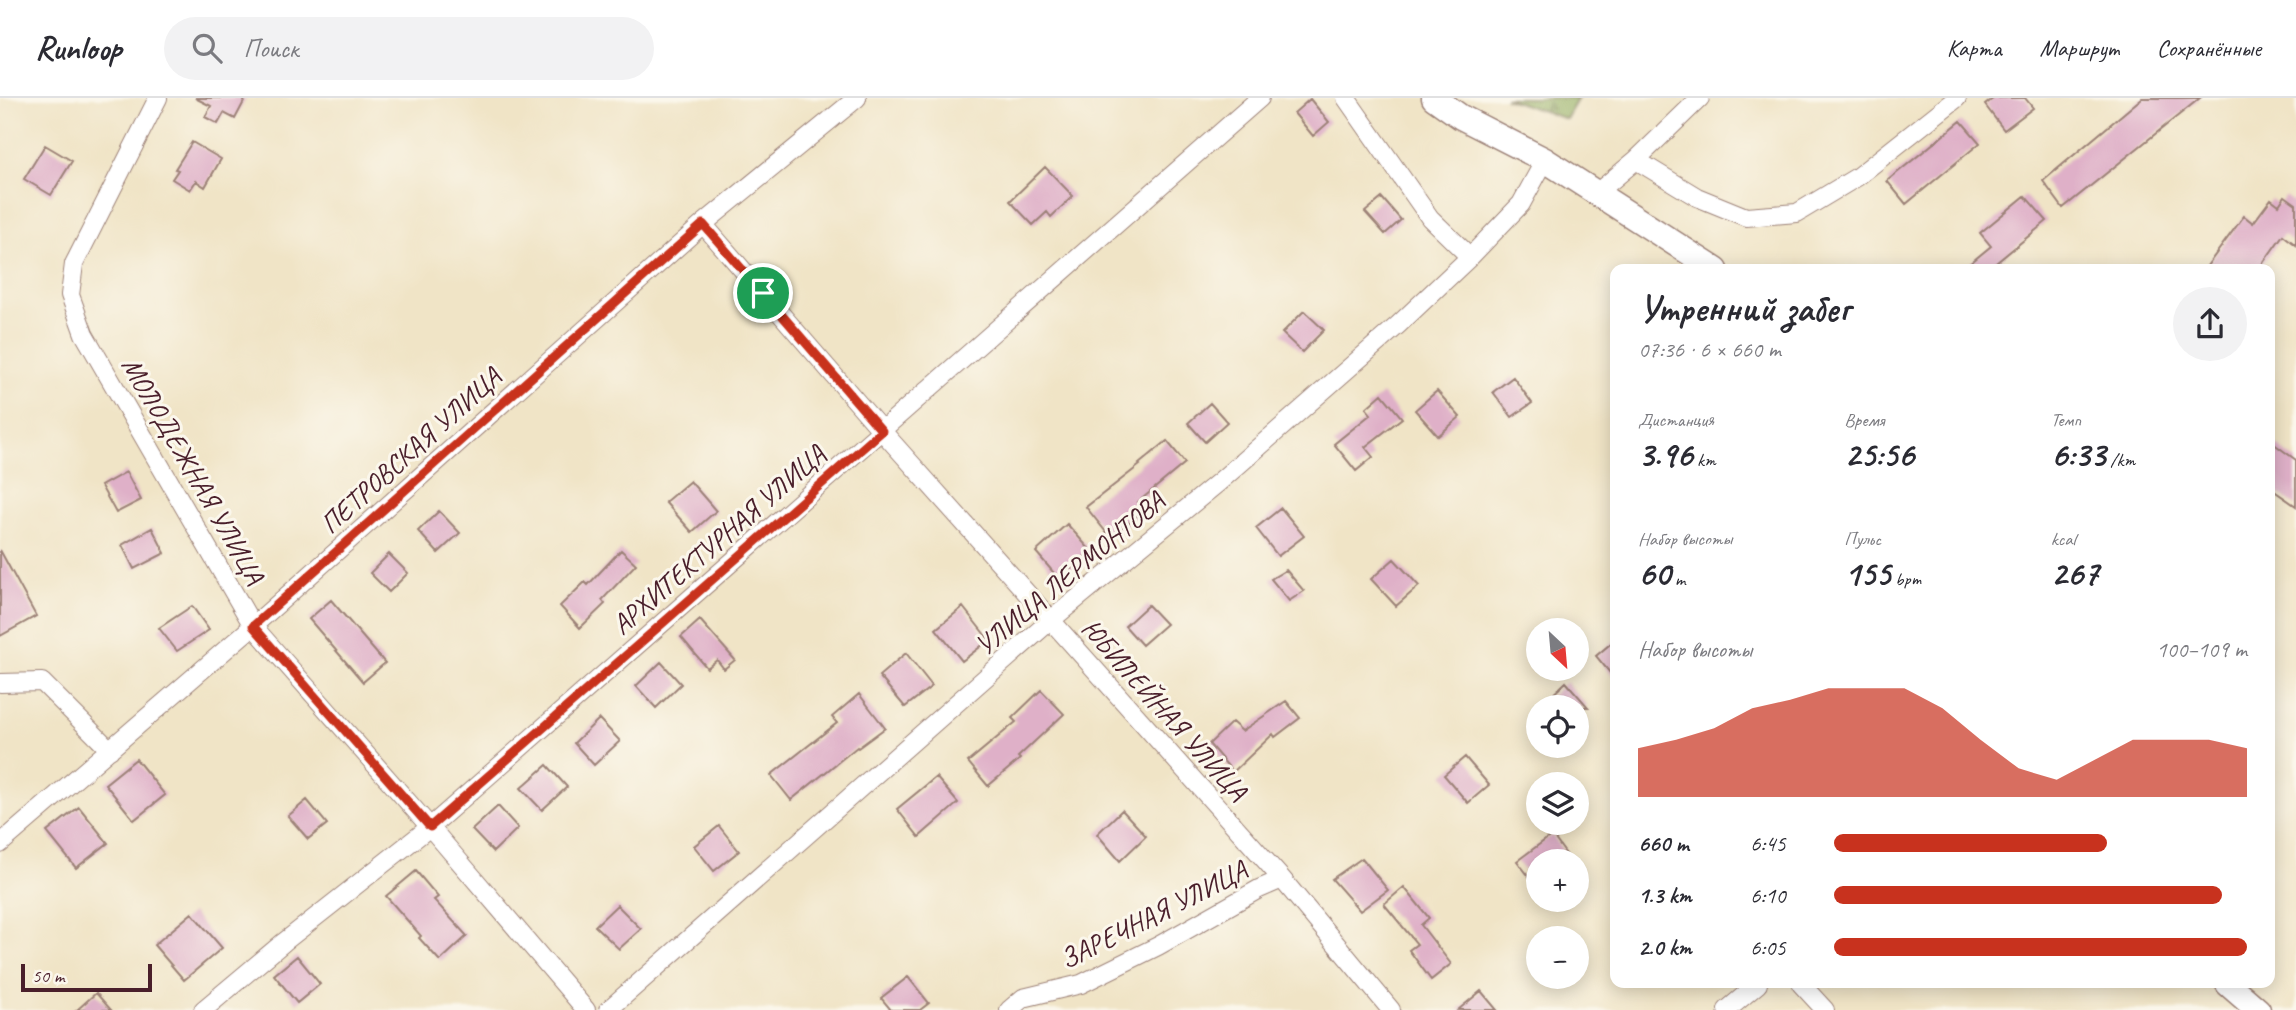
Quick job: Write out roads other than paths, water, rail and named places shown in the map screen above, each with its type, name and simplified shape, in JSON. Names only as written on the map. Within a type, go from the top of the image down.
[{"type":"street","name":"МОЛОДЕЖНАЯ УЛИЦА","points":[[159,98],[74,264],[70,295],[84,334],[253,626],[586,1010]]},
{"type":"street","name":"ПЕТРОВСКАЯ УЛИЦА","points":[[0,844],[253,626],[703,224],[857,98]]},
{"type":"street","name":"АРХИТЕКТУРНАЯ УЛИЦА","points":[[203,1010],[284,942],[430,827],[1260,98]]},
{"type":"street","points":[[1346,98],[1430,218],[1470,257]]},
{"type":"street","points":[[1434,98],[1461,117],[1545,160],[1598,192],[1707,264]]},
{"type":"street","points":[[1598,192],[1636,160],[1700,98]]},
{"type":"street","points":[[1636,160],[1697,197],[1746,218],[1797,213],[1857,177],[1957,98]]},
{"type":"street","name":"УЛИЦА ЛЕРМОНТОВА","points":[[607,1010],[1051,620],[1219,482],[1398,325],[1521,204],[1545,160]]},
{"type":"street","name":"ЮБИЛЕЙНАЯ УЛИЦА","points":[[703,224],[882,431],[1282,879],[1391,1010]]},
{"type":"street","points":[[0,682],[42,682],[110,750]]},
{"type":"street","name":"ЗАРЕЧНАЯ УЛИЦА","points":[[1009,1010],[1023,998],[1081,984],[1282,879]]},
{"type":"street","points":[[1727,1010],[1753,988]]},
{"type":"street","points":[[1805,988],[1825,1010]]},
{"type":"street","points":[[2233,988],[2258,1010]]}]
